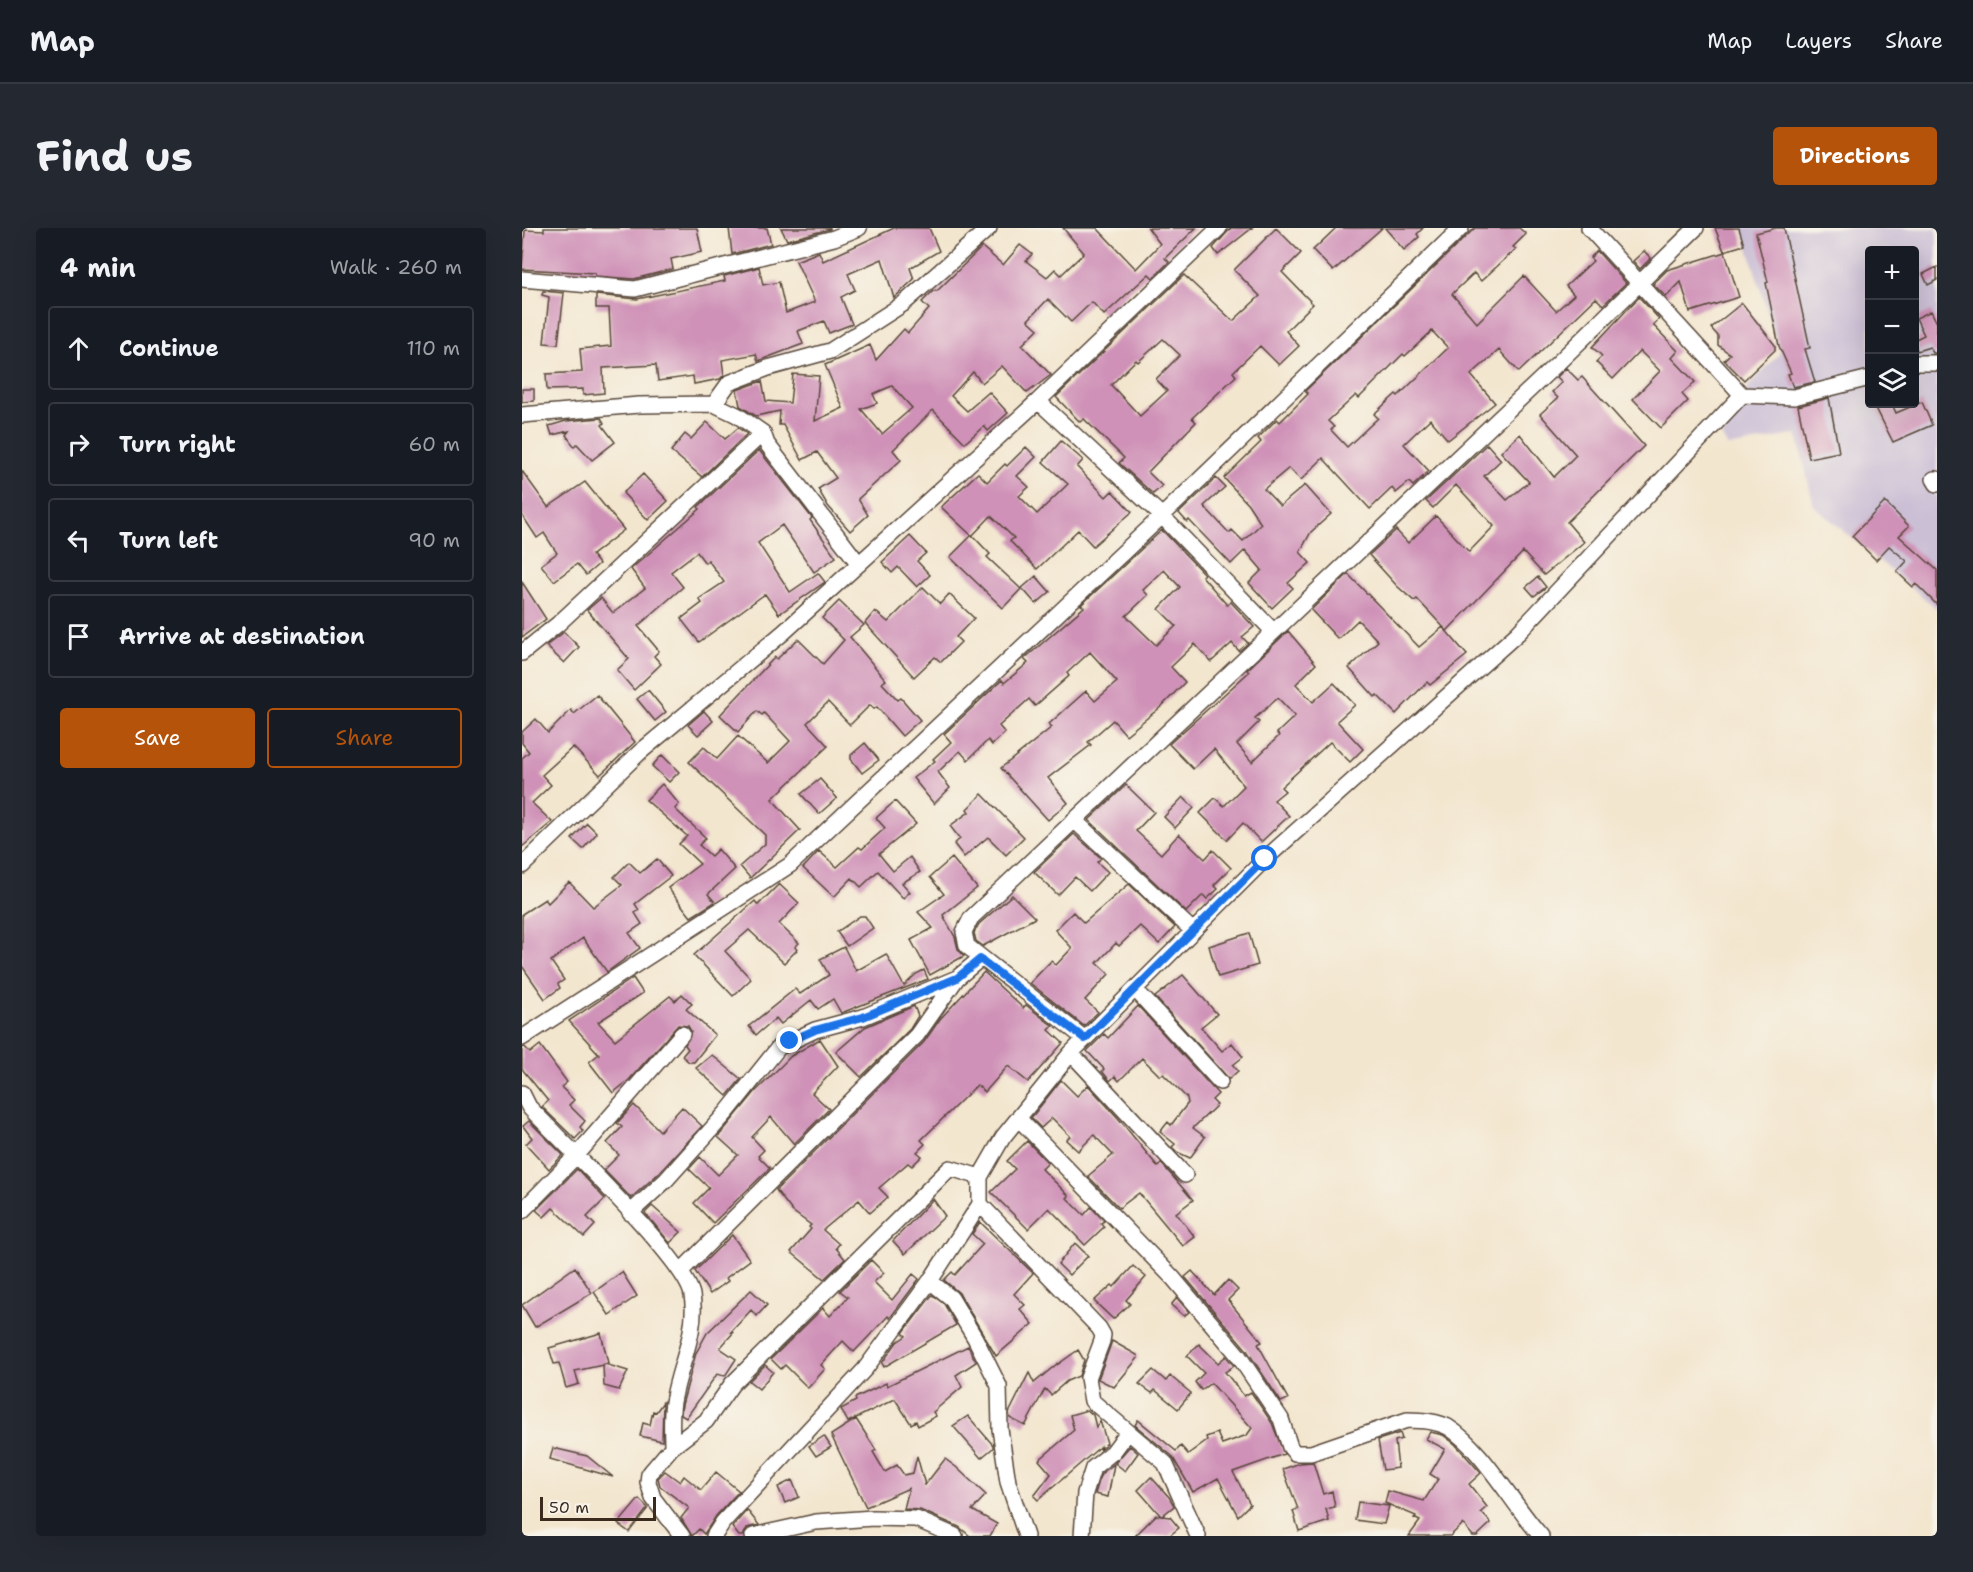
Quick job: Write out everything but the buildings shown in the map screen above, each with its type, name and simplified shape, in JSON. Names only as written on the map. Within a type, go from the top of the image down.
[{"type":"street","points":[[522,279],[635,289],[834,238],[859,228]]},
{"type":"street","points":[[714,404],[729,383],[768,368],[830,351],[903,304],[988,228]]},
{"type":"street","points":[[522,866],[639,753],[784,633],[1038,401],[1219,228]]},
{"type":"street","points":[[522,1038],[790,865],[1162,516],[1461,228]]},
{"type":"street","points":[[1589,228],[1641,282],[1742,395],[1794,397],[1865,379]]},
{"type":"street","points":[[1085,1039],[980,959],[967,946],[964,932],[971,918],[1696,228]]},
{"type":"street","points":[[1919,363],[1937,363]]},
{"type":"street","points":[[714,1536],[723,1522],[865,1369],[930,1281],[980,1204],[980,1177],[1003,1137],[1071,1053],[1265,859],[1518,633],[1742,395]]},
{"type":"street","points":[[1038,401],[1162,516],[1273,631]]},
{"type":"street","points":[[522,415],[639,405],[714,404],[737,415],[763,434],[767,444],[859,564]]},
{"type":"street","points":[[522,653],[558,624],[763,434]]},
{"type":"street","points":[[1937,479],[1934,479],[1937,484]]},
{"type":"street","points":[[1074,820],[1193,931]]},
{"type":"street","points":[[681,1271],[917,1035],[957,978],[980,959]]},
{"type":"street","points":[[630,1213],[666,1180],[727,1112],[779,1047],[815,1030],[863,1017],[957,978]]},
{"type":"street","points":[[1135,989],[1220,1082]]},
{"type":"street","points":[[522,1211],[576,1156],[682,1034]]},
{"type":"street","points":[[1071,1053],[1185,1175]]},
{"type":"street","points":[[522,1093],[529,1107],[630,1213],[681,1271],[692,1293],[693,1320],[673,1399],[672,1447]]},
{"type":"street","points":[[1019,1119],[1173,1278],[1238,1355],[1281,1419],[1290,1447],[1295,1453],[1311,1453],[1407,1420],[1446,1426],[1463,1439],[1541,1536]]},
{"type":"street","points":[[682,1536],[661,1511],[648,1482],[649,1474],[672,1447],[705,1421],[732,1384],[950,1168],[980,1177]]},
{"type":"street","points":[[980,1204],[1099,1328],[1103,1335],[1102,1341],[1088,1378],[1092,1401],[1101,1412],[1164,1463],[1182,1495],[1198,1536]]},
{"type":"street","points":[[930,1281],[951,1298],[975,1338],[999,1386],[1000,1429],[1008,1482],[1026,1536]]},
{"type":"street","points":[[1097,1536],[1084,1536],[1085,1493],[1090,1475],[1093,1468],[1113,1452],[1128,1432]]},
{"type":"street","points":[[753,1536],[816,1522],[873,1518],[916,1519],[955,1536]]},
{"type":"shaded area","points":[[1742,228],[1937,228],[1937,609],[1814,506],[1797,434],[1728,447],[1722,437],[1750,384],[1780,353]]},
{"type":"route","points":[[790,1041],[815,1030],[863,1017],[957,978],[980,959],[1085,1039],[1265,859]]}]
